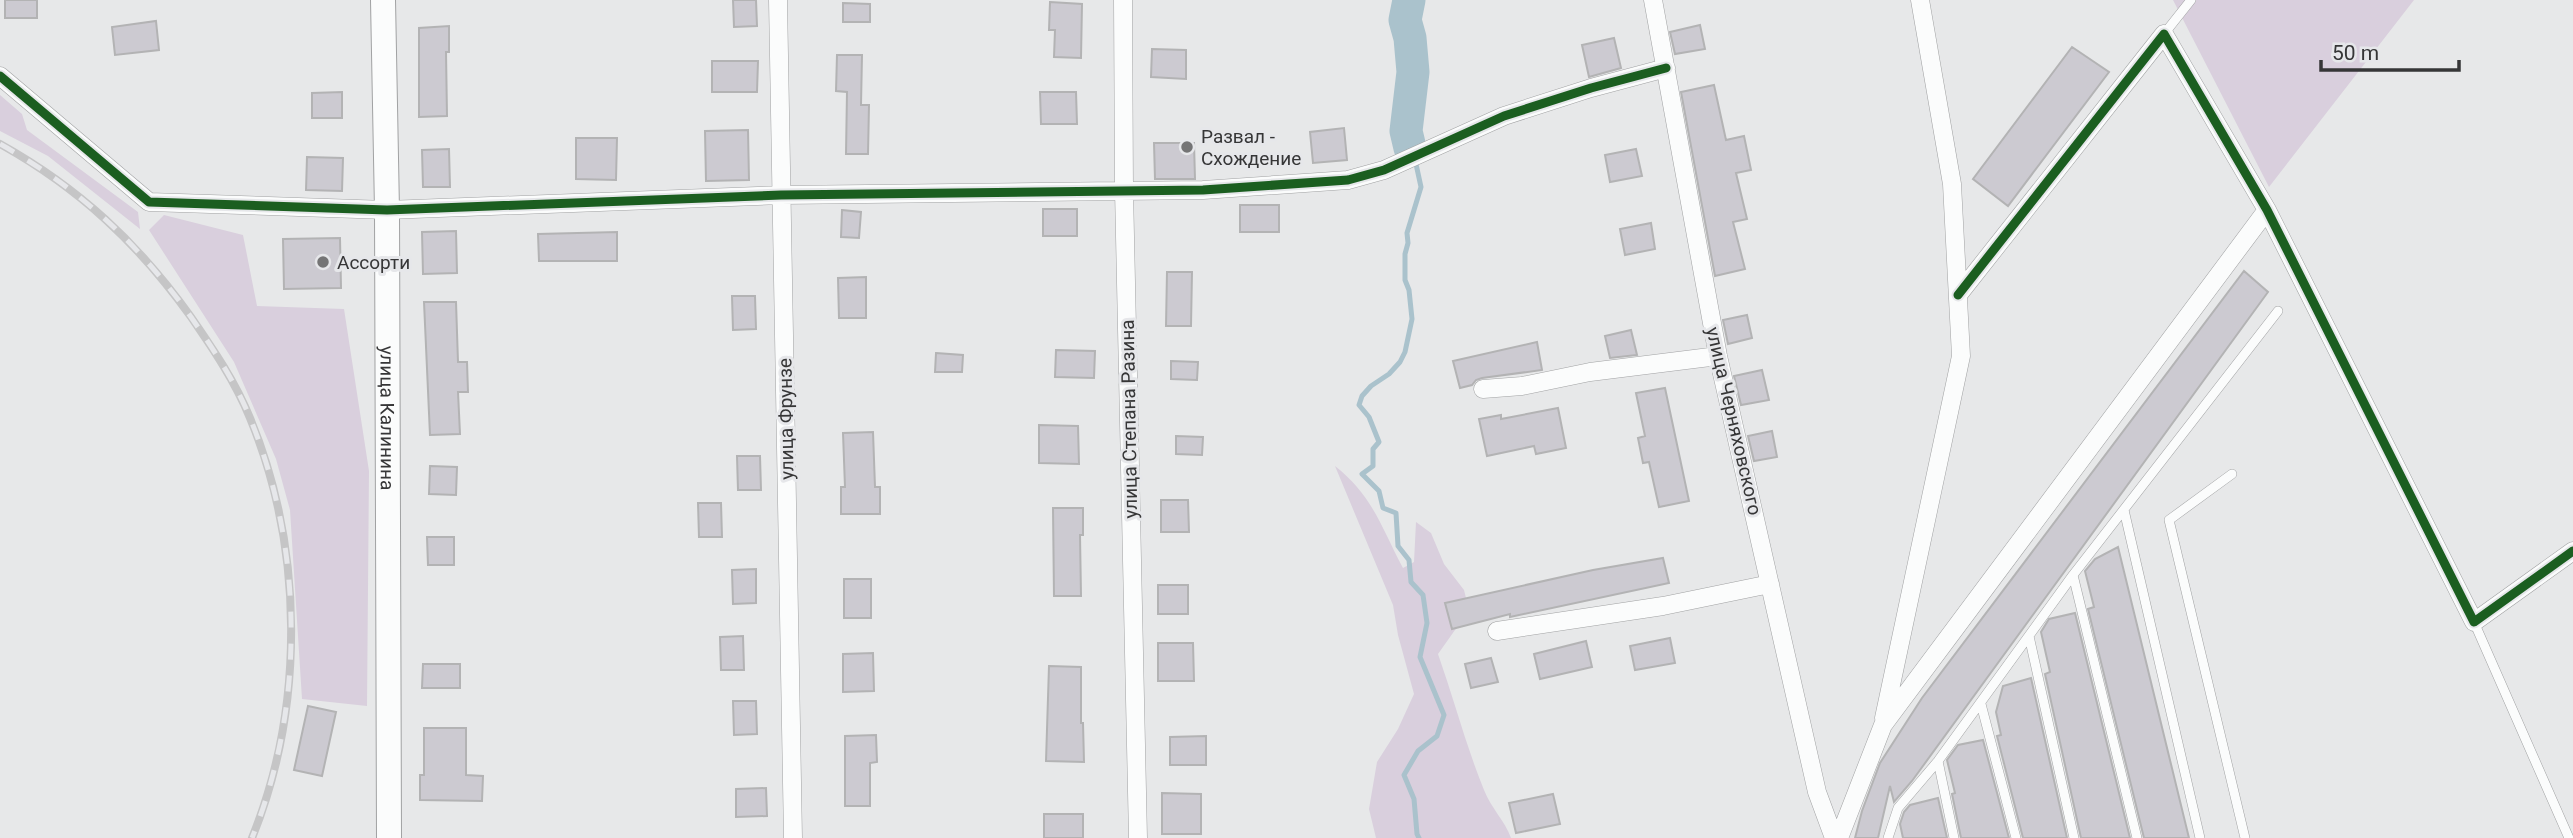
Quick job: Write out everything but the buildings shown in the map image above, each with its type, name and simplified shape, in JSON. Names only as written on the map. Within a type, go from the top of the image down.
[{"type":"street","name":"улица Калинина","points":[[383,0],[387,210],[389,838]]},
{"type":"street","name":"улица Фрунзе","points":[[778,0],[793,838]]},
{"type":"street","name":"улица Степана Разина","points":[[1123,0],[1124,190],[1138,838]]},
{"type":"street","name":"улица Черняховского","points":[[1653,0],[1718,356],[1817,792],[1836,838]]},
{"type":"street","points":[[1836,838],[1883,725],[1961,356],[1952,184],[1920,0]]},
{"type":"street","points":[[1958,295],[2164,34],[2267,210],[2474,622],[2573,551]]},
{"type":"street","points":[[0,76],[149,202],[387,210],[782,195],[1203,190],[1348,180],[1384,170],[1504,116],[1591,88],[1666,68]]},
{"type":"street","points":[[1883,725],[2267,210]]},
{"type":"street","points":[[1483,389],[1522,386],[1590,372],[1718,356]]},
{"type":"street","points":[[1497,631],[1663,606],[1770,584]]},
{"type":"lane","points":[[2164,34],[2191,0]]},
{"type":"lane","points":[[1888,838],[1898,808],[1938,761],[2073,575],[2278,311]]},
{"type":"lane","points":[[2232,474],[2169,520],[2245,838]]},
{"type":"lane","points":[[2124,510],[2200,838]]},
{"type":"lane","points":[[2073,575],[2137,838]]},
{"type":"lane","points":[[2474,622],[2569,838]]},
{"type":"lane","points":[[2029,636],[2074,838]]},
{"type":"lane","points":[[1981,704],[2016,838]]},
{"type":"lane","points":[[1938,761],[1954,838]]},
{"type":"shaded area","points":[[2173,0],[2414,0],[2269,187]]},
{"type":"shaded area","points":[[0,95],[22,114],[27,130],[138,212],[140,229],[48,156],[0,131]]},
{"type":"shaded area","points":[[164,215],[243,235],[257,306],[344,309],[369,471],[367,706],[302,699],[290,510],[276,459],[234,362],[149,230]]},
{"type":"shaded area","points":[[1335,466],[1359,489],[1367,501],[1403,568],[1414,562],[1416,522],[1431,533],[1444,564],[1464,590],[1470,614],[1438,654],[1484,790],[1511,838],[1376,838],[1369,809],[1377,762],[1398,729],[1414,694],[1393,605]]},
{"type":"waterway","points":[[1409,0],[1405,20],[1410,38],[1413,72],[1406,131],[1410,148]]},
{"type":"waterway","points":[[1416,164],[1421,187],[1407,233],[1405,280],[1409,290],[1412,319],[1405,352],[1389,374],[1362,396],[1359,405],[1369,417],[1379,442],[1373,449],[1373,466],[1362,474],[1379,491],[1383,508],[1396,513],[1398,546],[1409,560],[1411,582],[1423,595],[1427,623],[1420,657],[1444,715],[1437,736],[1418,751],[1404,775],[1414,799],[1419,838]]},
{"type":"railway","points":[[0,144],[56,179],[81,199],[105,219],[150,265],[215,353],[238,391],[250,418],[268,468],[281,520],[291,628],[289,682],[282,736],[269,788],[252,838]]},
{"type":"cycle path","points":[[1958,295],[2164,34],[2267,210],[2474,622],[2573,551]]},
{"type":"cycle path","points":[[0,76],[149,202],[387,210],[781,195],[1203,190],[1348,180],[1384,170],[1504,116],[1591,88],[1666,68]]},
{"type":"place","name":"Развал - Схождение","points":[[1187,147]]},
{"type":"place","name":"Ассорти","points":[[323,262]]}]
